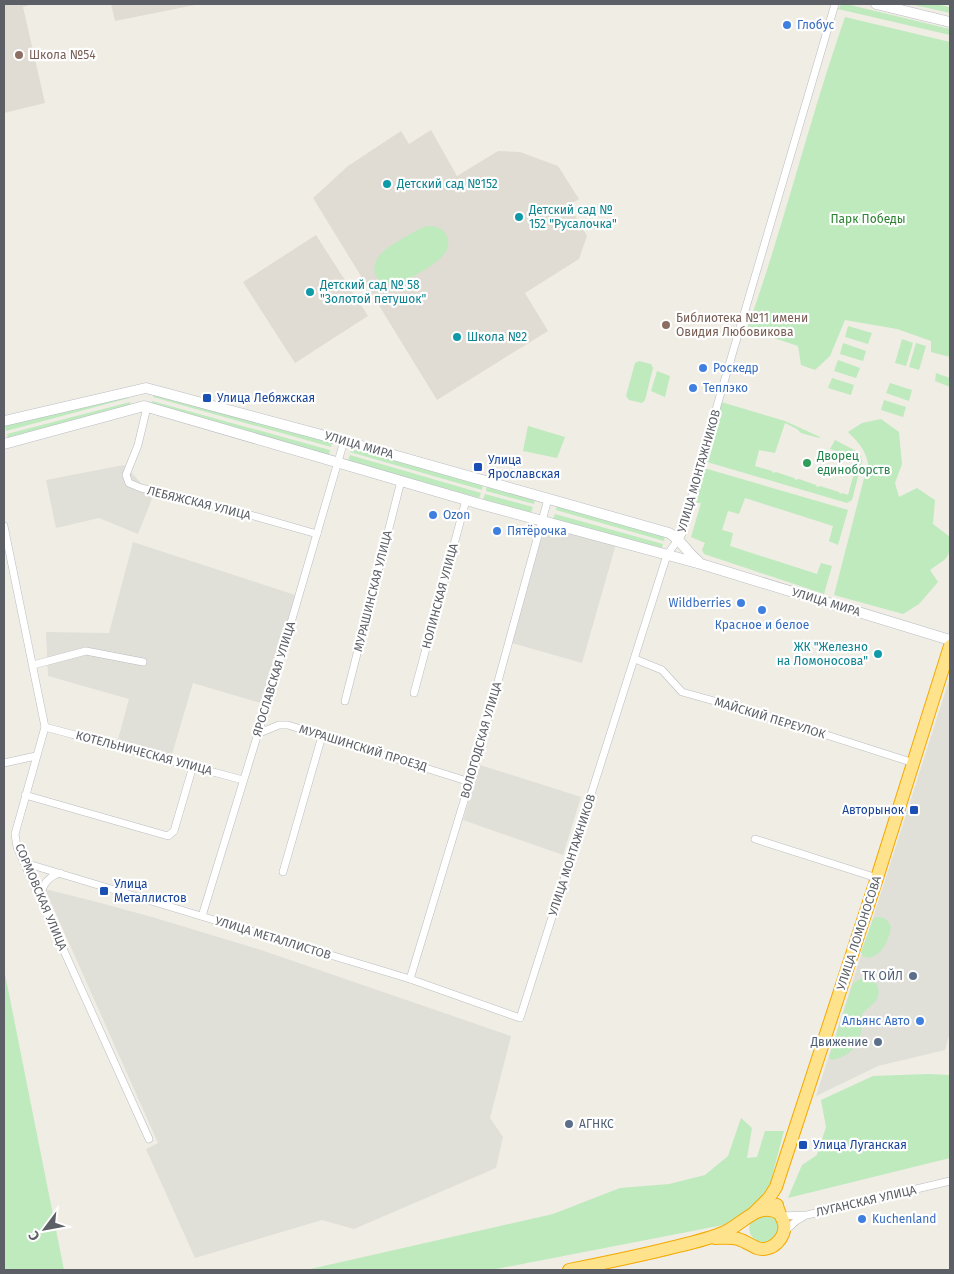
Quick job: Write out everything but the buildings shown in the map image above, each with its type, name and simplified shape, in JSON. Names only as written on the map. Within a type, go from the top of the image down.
[{"type":"highway","name":"УЛИЦА ЛОМОНОСОВА","points":[[752,1214],[769,1198],[776,1187],[914,764],[950,646]]},
{"type":"highway","points":[[710,1238],[739,1240],[762,1249],[778,1242],[784,1232],[784,1224],[780,1215],[776,1187]]},
{"type":"highway","name":"ЛУГАНСКАЯ УЛИЦА","points":[[752,1214],[766,1209],[773,1210],[780,1215]]},
{"type":"highway","points":[[570,1270],[638,1257],[710,1238],[738,1225],[752,1214]]},
{"type":"highway","points":[[752,1214],[744,1227],[745,1234],[752,1246]]},
{"type":"street","name":"УЛИЦА МОНТАЖНИКОВ","points":[[520,1018],[667,555],[679,540],[835,4]]},
{"type":"street","points":[[876,4],[950,22]]},
{"type":"street","name":"УЛИЦА МИРА","points":[[4,421],[146,388],[344,441],[669,533],[679,540],[691,556],[701,564]]},
{"type":"street","name":"УЛИЦА МИРА","points":[[4,444],[144,406],[401,482],[701,564],[950,640]]},
{"type":"street","name":"ЛЕБЯЖСКАЯ УЛИЦА","points":[[147,407],[138,445],[126,475],[129,483],[140,488],[226,508],[317,534]]},
{"type":"street","name":"ЯРОСЛАВСКАЯ УЛИЦА","points":[[202,916],[344,441]]},
{"type":"street","name":"МУРАШИНСКАЯ УЛИЦА","points":[[344,701],[401,482]]},
{"type":"street","name":"ВОЛОГОДСКАЯ УЛИЦА","points":[[410,980],[470,782],[548,499]]},
{"type":"street","name":"НОЛИНСКАЯ УЛИЦА","points":[[414,693],[466,500]]},
{"type":"street","points":[[4,526],[46,727]]},
{"type":"street","points":[[33,665],[86,651],[143,662]]},
{"type":"street","name":"МАЙСКИЙ ПЕРЕУЛОК","points":[[635,659],[662,670],[682,692],[761,714],[914,764]]},
{"type":"street","name":"МУРАШИНСКИЙ ПРОЕЗД","points":[[257,734],[280,725],[288,725],[470,782]]},
{"type":"street","name":"СОРМОВСКАЯ УЛИЦА","points":[[46,727],[36,756],[15,834],[17,847],[149,1139]]},
{"type":"street","name":"КОТЕЛЬНИЧЕСКАЯ УЛИЦА","points":[[46,727],[243,780]]},
{"type":"street","points":[[283,872],[322,736]]},
{"type":"street","points":[[4,763],[36,756]]},
{"type":"street","points":[[25,795],[168,836],[174,831],[193,766]]},
{"type":"street","points":[[756,839],[877,878]]},
{"type":"street","name":"УЛИЦА МЕТАЛЛИСТОВ","points":[[25,862],[410,980],[520,1018]]},
{"type":"street","points":[[40,897],[50,877],[60,873]]},
{"type":"street","name":"ЛУГАНСКАЯ УЛИЦА","points":[[780,1215],[807,1215],[950,1181]]},
{"type":"street","points":[[784,1232],[796,1221],[807,1215]]},
{"type":"shaded area","name":"Школа №54","points":[[4,4],[33,4],[23,7],[45,103],[4,113]]},
{"type":"shaded area","points":[[111,4],[200,4],[115,21]]},
{"type":"shaded area","points":[[431,130],[457,176],[498,151],[520,152],[558,166],[579,199],[569,205],[587,236],[579,259],[525,293],[548,331],[437,400],[313,198],[348,166],[401,131],[409,144]]},
{"type":"shaded area","points":[[316,235],[368,316],[295,363],[243,282]]},
{"type":"shaded area","points":[[124,465],[153,496],[138,534],[99,518],[56,528],[46,480]]},
{"type":"shaded area","points":[[548,526],[616,544],[582,663],[512,643],[543,532]]},
{"type":"shaded area","points":[[133,542],[295,595],[264,704],[193,683],[170,761],[117,743],[129,699],[48,676],[46,632],[109,633]]},
{"type":"shaded area","points":[[950,677],[950,1032],[945,1050],[878,1066],[816,1096]]},
{"type":"shaded area","points":[[480,765],[581,797],[563,855],[463,820]]},
{"type":"shaded area","points":[[45,889],[152,917],[261,950],[511,1036],[490,1118],[503,1137],[496,1168],[354,1229],[322,1220],[195,1258],[146,1149],[158,1143]]},
{"type":"green space","points":[[846,4],[950,29],[950,35],[838,9],[841,5]]},
{"type":"green space","points":[[910,4],[935,4],[950,7],[950,13]]},
{"type":"green space","name":"Парк Победы","points":[[845,17],[950,42],[950,357],[931,352],[931,341],[897,329],[845,320],[830,356],[815,370],[801,365],[798,346],[747,329]]},
{"type":"green space","points":[[428,226],[438,227],[445,233],[448,248],[444,255],[438,261],[401,283],[386,283],[380,280],[374,270],[375,264],[382,252],[405,237]]},
{"type":"green space","points":[[848,326],[872,333],[868,344],[845,337]]},
{"type":"green space","points":[[902,339],[913,343],[906,366],[895,363]]},
{"type":"green space","points":[[843,343],[866,351],[863,361],[840,354]]},
{"type":"green space","points":[[916,343],[926,346],[919,370],[909,367]]},
{"type":"green space","points":[[838,360],[860,368],[856,378],[834,371]]},
{"type":"green space","points":[[639,361],[651,364],[653,368],[645,400],[642,403],[629,400],[626,396],[635,363]]},
{"type":"green space","points":[[657,371],[670,376],[665,397],[651,391]]},
{"type":"green space","points":[[936,373],[950,378],[950,387],[935,381]]},
{"type":"green space","points":[[832,378],[854,385],[851,395],[828,388]]},
{"type":"green space","points":[[890,383],[912,390],[909,401],[886,393]]},
{"type":"green space","points":[[154,393],[332,441],[331,447],[153,397]]},
{"type":"green space","points":[[128,394],[129,398],[6,431],[5,425]]},
{"type":"green space","points":[[884,400],[906,407],[903,417],[881,410]]},
{"type":"green space","points":[[152,401],[330,450],[329,455],[151,405]]},
{"type":"green space","points":[[130,402],[131,407],[8,439],[7,434]]},
{"type":"green space","points":[[721,402],[785,421],[820,437],[801,433],[785,423],[775,453],[759,450],[755,466],[772,471],[773,473],[776,472],[816,485],[817,487],[820,486],[848,495],[858,459],[830,449],[835,440],[858,452],[862,461],[852,500],[847,503],[707,462],[717,429]]},
{"type":"green space","points":[[881,419],[899,432],[902,464],[895,483],[899,497],[917,488],[935,500],[933,524],[950,537],[947,557],[930,570],[938,582],[919,604],[903,614],[834,595],[868,463],[861,446],[848,432],[862,423]]},
{"type":"green space","points":[[528,426],[565,437],[557,458],[523,451]]},
{"type":"green space","points":[[352,447],[483,484],[482,490],[350,452]]},
{"type":"green space","points":[[350,455],[481,493],[479,498],[348,461]]},
{"type":"green space","points":[[704,468],[848,510],[838,545],[829,541],[833,526],[745,498],[739,514],[728,511],[722,530],[733,533],[730,546],[817,574],[821,563],[832,566],[824,594],[704,554],[702,550],[705,543],[691,537],[701,503],[696,503]]},
{"type":"green space","points":[[487,485],[535,499],[534,504],[486,491]]},
{"type":"green space","points":[[485,494],[533,507],[531,513],[483,499]]},
{"type":"green space","points":[[557,505],[665,535],[664,541],[556,510]]},
{"type":"green space","points":[[555,514],[663,544],[662,548],[553,519]]},
{"type":"green space","points":[[877,917],[886,919],[891,927],[882,950],[869,958],[863,956],[861,952],[873,919]]},
{"type":"green space","points":[[4,969],[64,1270],[4,1270]]},
{"type":"green space","points":[[865,976],[877,984],[879,991],[877,999],[862,1014],[860,1037],[853,1049],[848,1054],[832,1060],[829,1057],[853,983]]},
{"type":"green space","points":[[950,1075],[950,1158],[788,1198],[802,1165],[817,1155],[826,1127],[821,1100],[873,1076]]},
{"type":"green space","points":[[741,1118],[752,1128],[747,1158],[757,1157],[765,1131],[784,1131],[770,1184],[744,1221],[491,1270],[306,1270],[553,1214],[620,1188],[669,1184],[705,1175],[728,1156]]},
{"type":"green space","points":[[768,1214],[777,1221],[777,1238],[763,1244],[751,1235],[749,1229],[751,1221]]},
{"type":"place","name":"Глобус","points":[[787,25]]},
{"type":"place","name":"Школа №54","points":[[19,55]]},
{"type":"place","name":"Детский сад №152","points":[[387,184]]},
{"type":"place","name":"Детский сад № 152 \"Русалочка\"","points":[[519,217]]},
{"type":"place","name":"Детский сад № 58 \"Золотой петушок\"","points":[[310,292]]},
{"type":"place","name":"Библиотека №11 имени Овидия Любовикова","points":[[666,325]]},
{"type":"place","name":"Школа №2","points":[[457,337]]},
{"type":"place","name":"Роскедр","points":[[703,368]]},
{"type":"place","name":"Теплэко","points":[[693,388]]},
{"type":"place","name":"Улица Лебяжская","points":[[207,398]]},
{"type":"place","name":"Дворец единоборств","points":[[807,463]]},
{"type":"place","name":"Улица Ярославская","points":[[478,467]]},
{"type":"place","name":"Ozon","points":[[433,515]]},
{"type":"place","name":"Пятёрочка","points":[[497,531]]},
{"type":"place","name":"Wildberries","points":[[741,603]]},
{"type":"place","name":"Красное и белое","points":[[762,610]]},
{"type":"place","name":"ЖК \"Железно на Ломоносова\"","points":[[878,654]]},
{"type":"place","name":"Авторынок","points":[[914,810]]},
{"type":"place","name":"Улица Металлистов","points":[[104,891]]},
{"type":"place","name":"ТК ОЙЛ","points":[[913,976]]},
{"type":"place","name":"Альянс Авто","points":[[920,1021]]},
{"type":"place","name":"Движение","points":[[878,1042]]},
{"type":"place","name":"АГНКС","points":[[569,1124]]},
{"type":"place","name":"Улица Луганская","points":[[803,1145]]},
{"type":"place","name":"Kuchenland","points":[[862,1219]]}]
